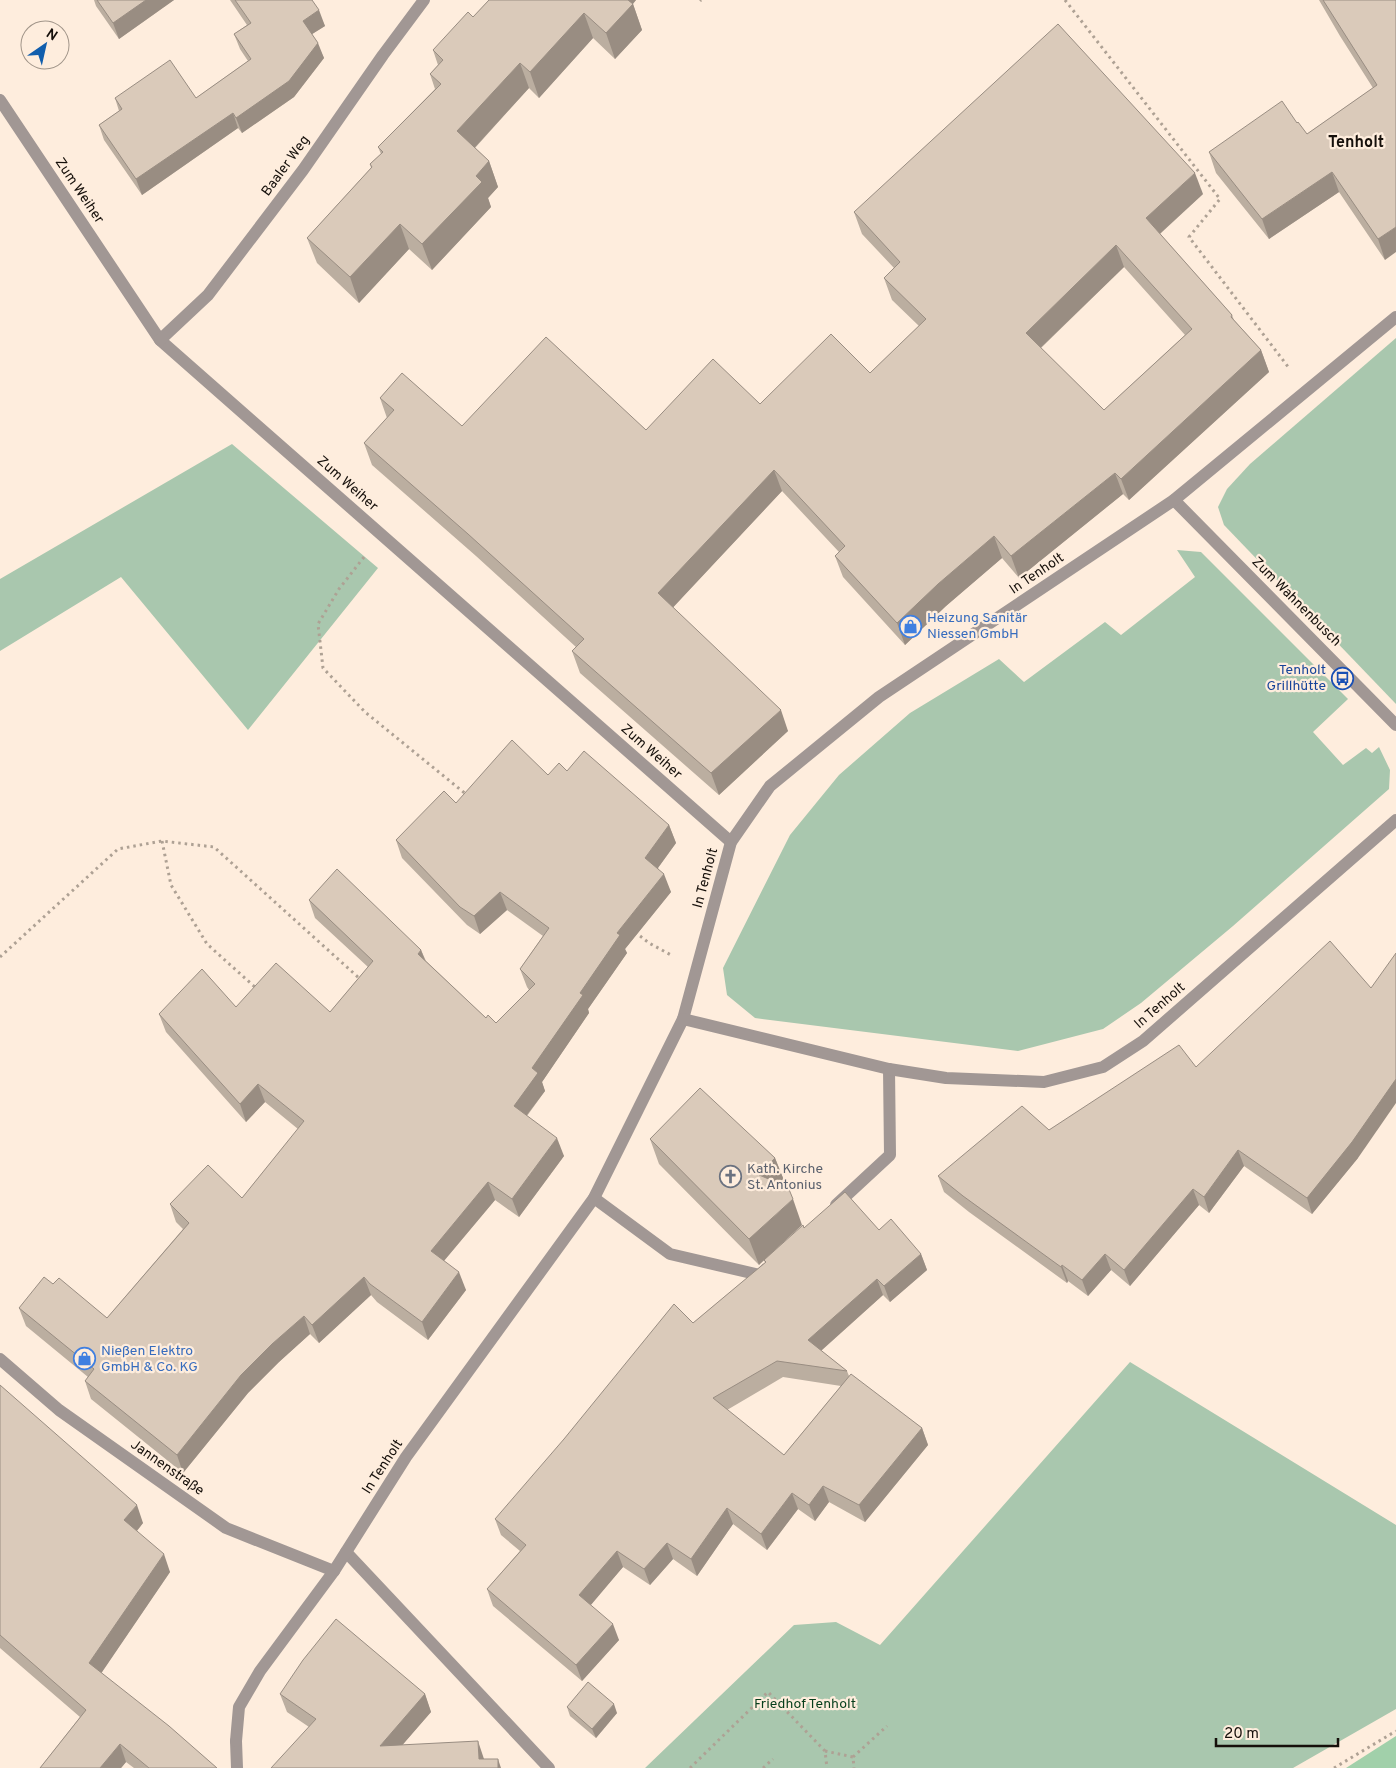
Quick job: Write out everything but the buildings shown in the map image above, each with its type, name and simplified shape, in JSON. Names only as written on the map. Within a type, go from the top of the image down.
[{"type":"street","name":"Baaler Weg","points":[[160,340],[208,295],[303,170],[383,55],[424,0]]},
{"type":"street","name":"Zum Weiher","points":[[0,100],[160,340],[731,842]]},
{"type":"street","name":"In Tenholt","points":[[237,1768],[236,1741],[239,1707],[260,1672],[334,1571],[406,1457],[594,1198],[684,1019],[731,842],[770,786],[879,698],[1174,500],[1396,317]]},
{"type":"street","name":"Zum Wahnenbusch","points":[[1174,500],[1396,725]]},
{"type":"street","name":"In Tenholt","points":[[684,1019],[889,1069],[946,1078],[1044,1082],[1103,1067],[1143,1041],[1396,820]]},
{"type":"street","points":[[825,1215],[890,1155],[889,1069]]},
{"type":"street","points":[[594,1198],[670,1254],[760,1275],[774,1262]]},
{"type":"street","name":"Jannenstraße","points":[[0,1359],[59,1410],[226,1528],[334,1571]]},
{"type":"street","points":[[346,1552],[548,1768]]},
{"type":"path","points":[[1065,0],[1220,199],[1189,237],[1306,391]]},
{"type":"path","points":[[382,535],[339,589],[318,624],[323,668],[366,712],[473,800]]},
{"type":"path","points":[[0,957],[118,849],[162,841],[214,847],[359,978]]},
{"type":"path","points":[[162,841],[171,885],[207,944],[256,988]]},
{"type":"path","points":[[633,931],[649,943],[697,969]]},
{"type":"path","points":[[690,1768],[768,1692],[825,1751],[853,1757]]},
{"type":"path","points":[[853,1757],[887,1726]]},
{"type":"path","points":[[1334,1768],[1396,1731]]},
{"type":"path","points":[[825,1751],[827,1768]]},
{"type":"path","points":[[853,1757],[854,1768]]},
{"type":"path","points":[[763,1768],[773,1759]]},
{"type":"green space","points":[[1396,338],[1396,704],[1224,525],[1218,507],[1227,489],[1250,464]]},
{"type":"green space","points":[[232,444],[378,568],[248,730],[121,577],[0,651],[0,579]]},
{"type":"green space","points":[[1177,550],[1201,552],[1348,699],[1313,732],[1343,765],[1366,748],[1372,753],[1379,747],[1390,770],[1389,789],[1233,926],[1141,1003],[1103,1029],[1018,1051],[755,1018],[727,995],[723,968],[790,835],[839,775],[910,713],[999,659],[1024,682],[1105,622],[1121,635],[1195,577]]},
{"type":"green space","name":"Friedhof Tenholt","points":[[1130,1362],[1396,1525],[1396,1709],[1293,1768],[645,1768],[794,1625],[836,1622],[880,1645]]},
{"type":"green space","points":[[1396,1736],[1396,1768],[1346,1768]]},
{"type":"place","name":"Heizung Sanitär Niessen GmbH","points":[[911,626]]},
{"type":"place","name":"Tenholt Grillhütte","points":[[1342,678]]},
{"type":"place","name":"Kath. Kirche St. Antonius","points":[[731,1177]]},
{"type":"place","name":"Nießen Elektro GmbH & Co. KG","points":[[85,1359]]},
{"type":"district","name":"Tenholt","points":[[1356,143]]}]
